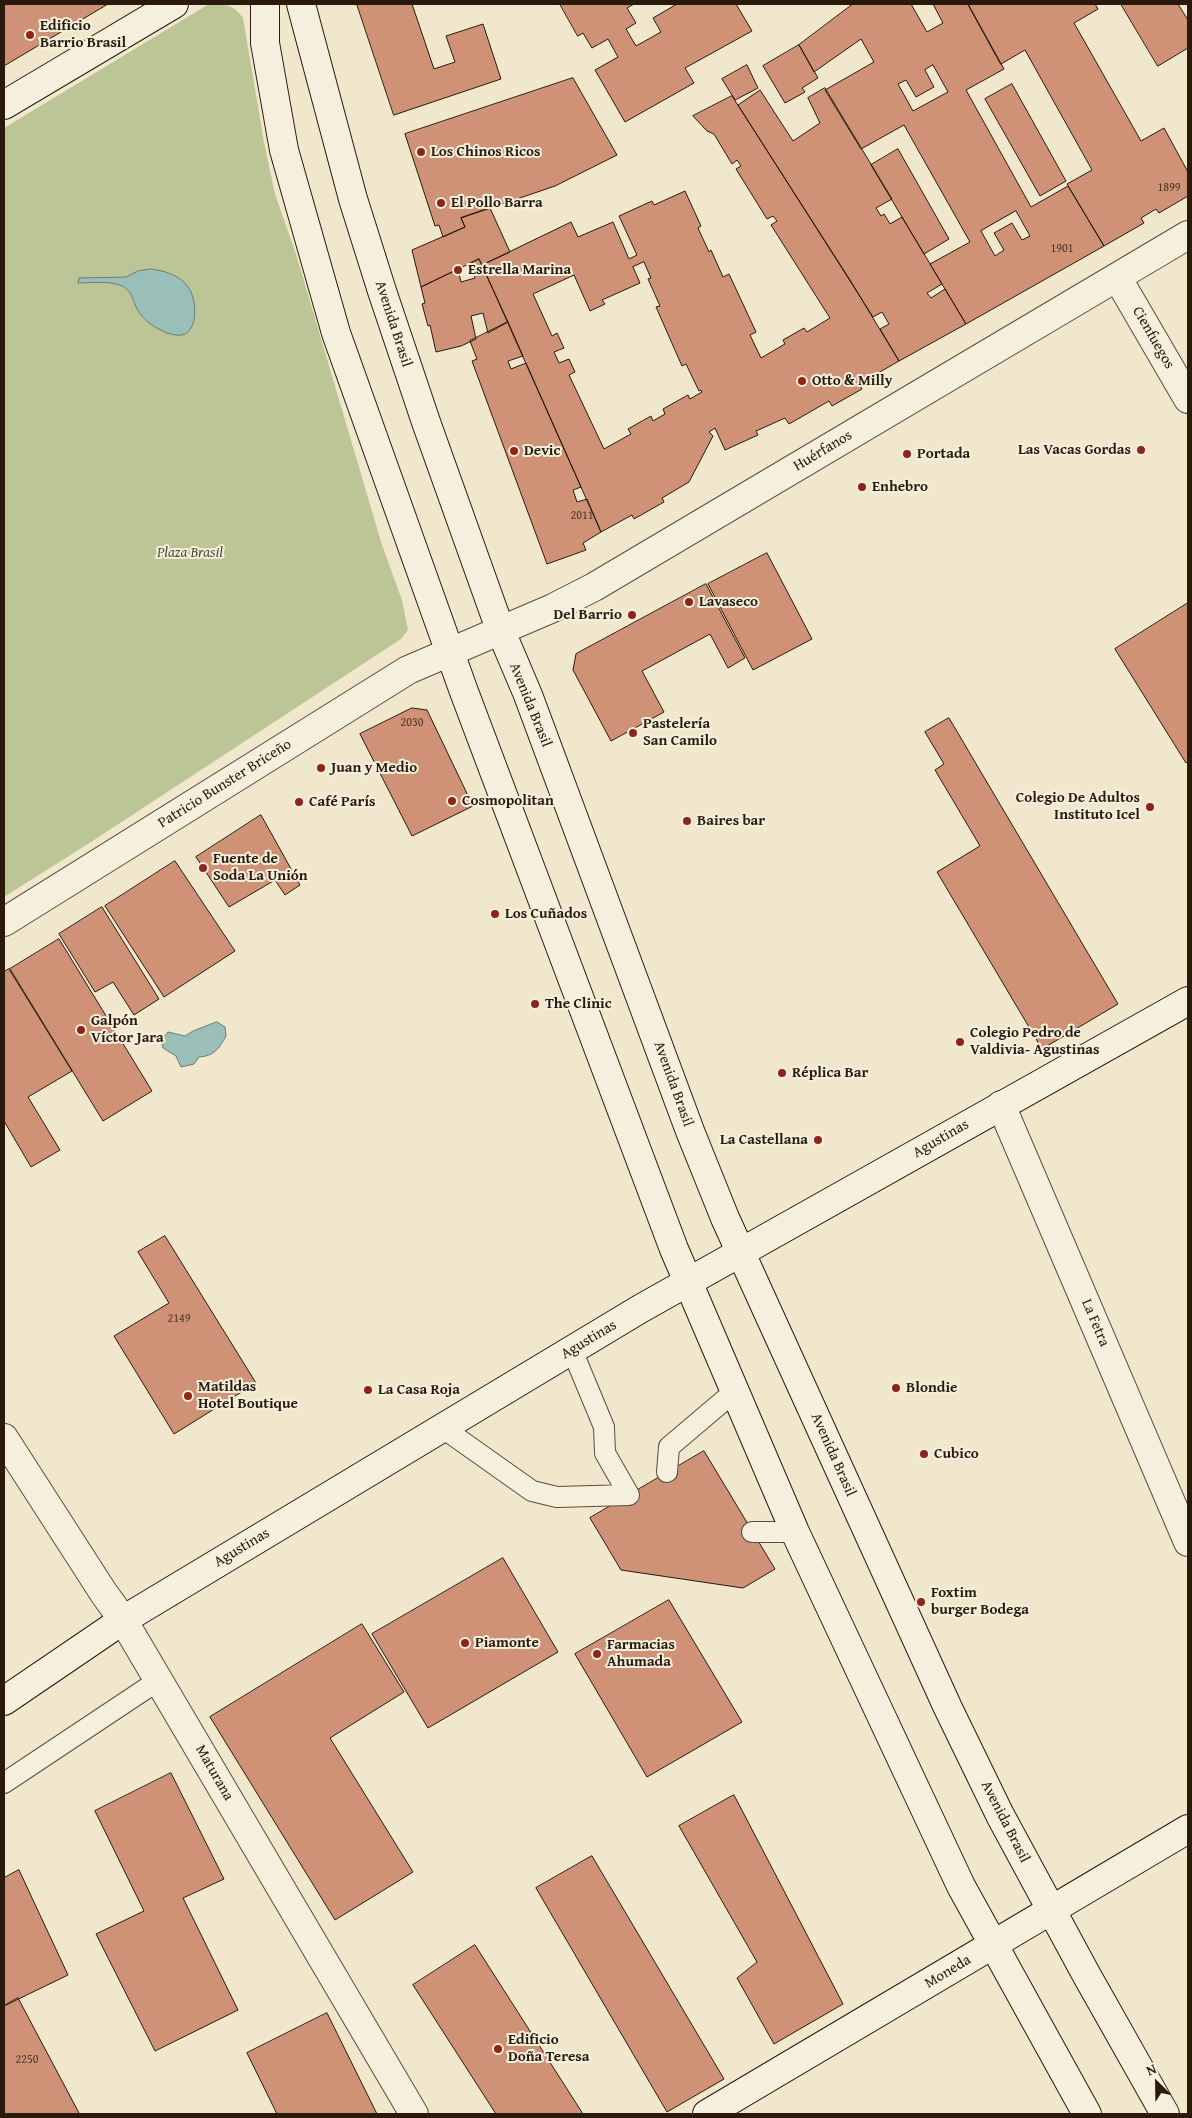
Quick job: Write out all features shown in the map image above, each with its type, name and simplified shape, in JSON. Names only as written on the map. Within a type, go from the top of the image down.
[{"type":"street","points":[[4,105],[174,4]]},
{"type":"street","points":[[265,4],[265,43],[284,150],[336,333],[450,652],[688,1282],[796,1532],[957,1877],[1087,2114]]},
{"type":"street","name":"Avenida Brasil","points":[[301,4],[327,110],[355,208],[423,413],[500,629],[528,695],[690,1131],[741,1252],[948,1708],[1000,1816],[1165,2114]]},
{"type":"street","name":"Huérfanos","points":[[450,652],[500,629],[553,608],[594,587],[1188,235]]},
{"type":"street","name":"Cienfuegos","points":[[1117,277],[1188,400]]},
{"type":"street","name":"Patricio Bunster Briceño","points":[[4,922],[408,670],[450,652]]},
{"type":"street","name":"Agustinas","points":[[4,1701],[123,1620],[572,1350],[688,1282],[1188,1001]]},
{"type":"street","name":"La Fetra","points":[[1002,1105],[1188,1542]]},
{"type":"street","name":"Maturana","points":[[4,1438],[123,1620],[414,2114]]},
{"type":"street","name":"Moneda","points":[[707,2114],[1188,1829]]},
{"type":"lane","points":[[443,1428],[532,1491],[557,1497],[629,1495],[605,1453],[604,1427],[572,1350]]},
{"type":"lane","points":[[668,1472],[670,1446],[735,1392]]},
{"type":"lane","points":[[752,1532],[796,1532]]},
{"type":"lane","points":[[4,1783],[159,1680]]},
{"type":"green space","name":"Plaza Brasil","points":[[209,4],[232,7],[243,18],[264,142],[275,194],[296,254],[382,545],[402,600],[408,630],[401,639],[4,897],[4,128]]},
{"type":"water","points":[[151,269],[167,272],[181,279],[191,292],[195,314],[194,321],[188,332],[182,335],[167,333],[150,324],[137,309],[131,294],[124,287],[108,283],[78,283],[79,278],[126,277],[138,271]]},
{"type":"water","points":[[217,1022],[225,1027],[226,1036],[215,1051],[209,1055],[199,1057],[194,1064],[181,1067],[176,1056],[163,1048],[161,1040],[168,1032],[185,1036]]},
{"type":"building","name":"Edificio Barrio Brasil","points":[[4,4],[108,4],[4,66]]},
{"type":"building","points":[[357,4],[412,4],[434,69],[455,62],[446,36],[483,24],[501,79],[394,115]]},
{"type":"building","points":[[560,4],[634,4],[627,8],[636,23],[626,29],[636,46],[661,32],[653,18],[677,4],[736,4],[752,31],[685,68],[694,83],[625,122],[595,70],[618,57],[608,39],[592,48],[583,33],[578,36]]},
{"type":"building","points":[[853,4],[911,4],[927,32],[943,23],[933,4],[968,4],[1004,69],[966,90],[1031,207],[1068,186],[1104,246],[966,324],[930,264],[970,242],[904,125],[861,149],[825,90],[874,62],[861,39],[814,72],[799,45]],"holes":[[[933,65],[948,92],[913,111],[898,84],[906,80],[916,97],[934,87],[925,70]],[[1016,211],[1030,236],[1022,240],[1012,223],[994,233],[1004,250],[995,256],[981,231]]]},
{"type":"building","points":[[968,4],[1095,4],[1098,9],[1074,23],[1141,141],[1164,128],[1188,172],[1188,196],[1159,213],[1156,209],[1141,218],[1144,223],[1104,246],[1067,184],[1092,170],[1025,50],[1001,64]]},
{"type":"building","points":[[1121,4],[1178,4],[1188,20],[1188,48],[1158,66]]},
{"type":"building","points":[[799,45],[818,78],[802,88],[805,92],[785,103],[763,66]]},
{"type":"building","points":[[747,65],[758,88],[735,100],[722,79]]},
{"type":"building","points":[[573,78],[617,155],[555,186],[461,218],[465,227],[443,237],[439,225],[435,226],[405,134]]},
{"type":"building","points":[[1012,84],[1066,181],[1040,196],[985,99]]},
{"type":"building","points":[[825,88],[892,199],[876,208],[881,216],[884,214],[890,224],[902,217],[942,284],[927,293],[931,298],[945,289],[966,324],[899,361],[880,329],[889,324],[882,312],[873,317],[738,105],[760,90],[793,141],[820,123],[808,98]]},
{"type":"building","points":[[732,96],[850,280],[899,361],[859,384],[862,389],[832,406],[829,401],[789,424],[785,418],[756,431],[758,435],[725,450],[715,428],[709,432],[713,436],[689,482],[662,498],[664,502],[634,519],[632,515],[601,532],[482,265],[571,222],[578,237],[613,222],[629,259],[637,255],[619,216],[652,201],[654,205],[685,191],[701,226],[698,228],[709,252],[711,250],[723,277],[729,274],[756,332],[750,335],[761,358],[785,344],[783,340],[804,328],[807,332],[830,318],[771,225],[777,221],[773,216],[767,219],[736,169],[741,166],[737,160],[732,164],[714,134],[707,131],[693,116]],"holes":[[[644,262],[651,278],[648,279],[660,306],[656,307],[682,366],[686,364],[699,391],[701,390],[702,392],[690,399],[688,395],[663,409],[665,414],[653,421],[651,416],[628,429],[631,434],[604,449],[569,375],[575,372],[569,359],[559,363],[554,352],[564,348],[557,333],[552,336],[533,294],[574,275],[590,311],[605,304],[602,300],[640,283],[633,267]]]},
{"type":"building","points":[[898,149],[949,239],[924,254],[871,165]]},
{"type":"building","points":[[490,208],[510,252],[482,265],[479,259],[421,287],[412,250],[465,227],[461,218]]},
{"type":"building","points":[[479,259],[508,322],[488,333],[483,313],[471,316],[476,339],[461,346],[436,352],[430,325],[428,326],[422,304],[425,303],[421,287],[458,269],[461,282],[475,278],[471,263]]},
{"type":"building","points":[[508,322],[523,356],[508,361],[511,369],[526,363],[581,487],[573,490],[577,502],[587,499],[601,532],[583,543],[586,550],[547,564],[472,361],[477,359],[470,341]]},
{"type":"building","points":[[767,553],[812,639],[753,670],[708,584]]},
{"type":"building","points":[[706,584],[745,658],[728,668],[710,634],[642,671],[664,712],[611,741],[573,670],[576,654]]},
{"type":"building","points":[[1188,603],[1188,761],[1186,763],[1115,649]]},
{"type":"building","points":[[412,708],[427,710],[473,806],[412,836],[360,734]]},
{"type":"building","points":[[949,718],[1118,1004],[1042,1049],[937,872],[980,846],[935,770],[944,764],[925,732]]},
{"type":"building","points":[[261,815],[300,885],[285,895],[275,880],[229,907],[196,857]]},
{"type":"building","points":[[175,861],[235,951],[164,997],[105,906]]},
{"type":"building","points":[[102,907],[159,999],[134,1015],[113,982],[95,992],[59,934]]},
{"type":"building","name":"Galpón Víctor Jara","points":[[59,939],[152,1091],[103,1121],[10,969]]},
{"type":"building","points":[[9,969],[72,1071],[28,1097],[60,1150],[31,1167],[4,1121],[4,972]]},
{"type":"building","points":[[165,1236],[256,1383],[174,1434],[114,1336],[169,1303],[138,1252]]},
{"type":"building","points":[[704,1451],[775,1569],[743,1588],[621,1570],[590,1518]]},
{"type":"building","name":"Piamonte","points":[[503,1558],[558,1652],[428,1728],[372,1634]]},
{"type":"building","points":[[669,1600],[742,1722],[647,1777],[575,1654]]},
{"type":"building","points":[[362,1624],[404,1692],[330,1738],[413,1872],[335,1920],[210,1717]]},
{"type":"building","points":[[171,1773],[224,1879],[183,1898],[238,2010],[155,2051],[96,1934],[144,1911],[95,1811]]},
{"type":"building","points":[[734,1795],[843,2004],[774,2044],[737,1978],[757,1962],[679,1826]]},
{"type":"building","points":[[592,1856],[724,2079],[667,2112],[536,1888]]},
{"type":"building","points":[[19,1870],[68,1975],[4,2006],[4,1878]]},
{"type":"building","name":"Edificio Doña Teresa","points":[[475,1945],[583,2114],[496,2114],[413,1985]]},
{"type":"building","points":[[18,1998],[78,2114],[4,2114],[4,2006]]},
{"type":"building","points":[[327,2013],[377,2114],[277,2114],[247,2053]]},
{"type":"place","name":"Edificio Barrio Brasil","points":[[30,35]]},
{"type":"place","name":"Los Chinos Ricos","points":[[421,152]]},
{"type":"place","name":"El Pollo Barra","points":[[441,203]]},
{"type":"place","name":"Estrella Marina","points":[[458,270]]},
{"type":"place","name":"Otto & Milly","points":[[802,381]]},
{"type":"place","name":"Las Vacas Gordas","points":[[1141,450]]},
{"type":"place","name":"Devic","points":[[514,451]]},
{"type":"place","name":"Portada","points":[[907,454]]},
{"type":"place","name":"Enhebro","points":[[862,487]]},
{"type":"place","name":"Lavaseco","points":[[689,602]]},
{"type":"place","name":"Del Barrio","points":[[632,615]]},
{"type":"place","name":"Pastelería San Camilo","points":[[633,733]]},
{"type":"place","name":"Juan y Medio","points":[[321,768]]},
{"type":"place","name":"Cosmopolitan","points":[[452,801]]},
{"type":"place","name":"Café París","points":[[299,802]]},
{"type":"place","name":"Colegio De Adultos Instituto Icel","points":[[1150,807]]},
{"type":"place","name":"Baires bar","points":[[687,821]]},
{"type":"place","name":"Fuente de Soda La Unión","points":[[203,868]]},
{"type":"place","name":"Los Cuñados","points":[[495,914]]},
{"type":"place","name":"The Clinic","points":[[535,1004]]},
{"type":"place","name":"Galpón Víctor Jara","points":[[81,1030]]},
{"type":"place","name":"Colegio Pedro de Valdivia- Agustinas","points":[[960,1042]]},
{"type":"place","name":"Réplica Bar","points":[[782,1073]]},
{"type":"place","name":"La Castellana","points":[[818,1140]]},
{"type":"place","name":"Blondie","points":[[896,1388]]},
{"type":"place","name":"La Casa Roja","points":[[368,1390]]},
{"type":"place","name":"Matildas Hotel Boutique","points":[[188,1396]]},
{"type":"place","name":"Cubico","points":[[924,1454]]},
{"type":"place","name":"Foxtim burger Bodega","points":[[921,1602]]},
{"type":"place","name":"Piamonte","points":[[465,1643]]},
{"type":"place","name":"Farmacias Ahumada","points":[[597,1654]]},
{"type":"place","name":"Edificio Doña Teresa","points":[[498,2049]]}]
